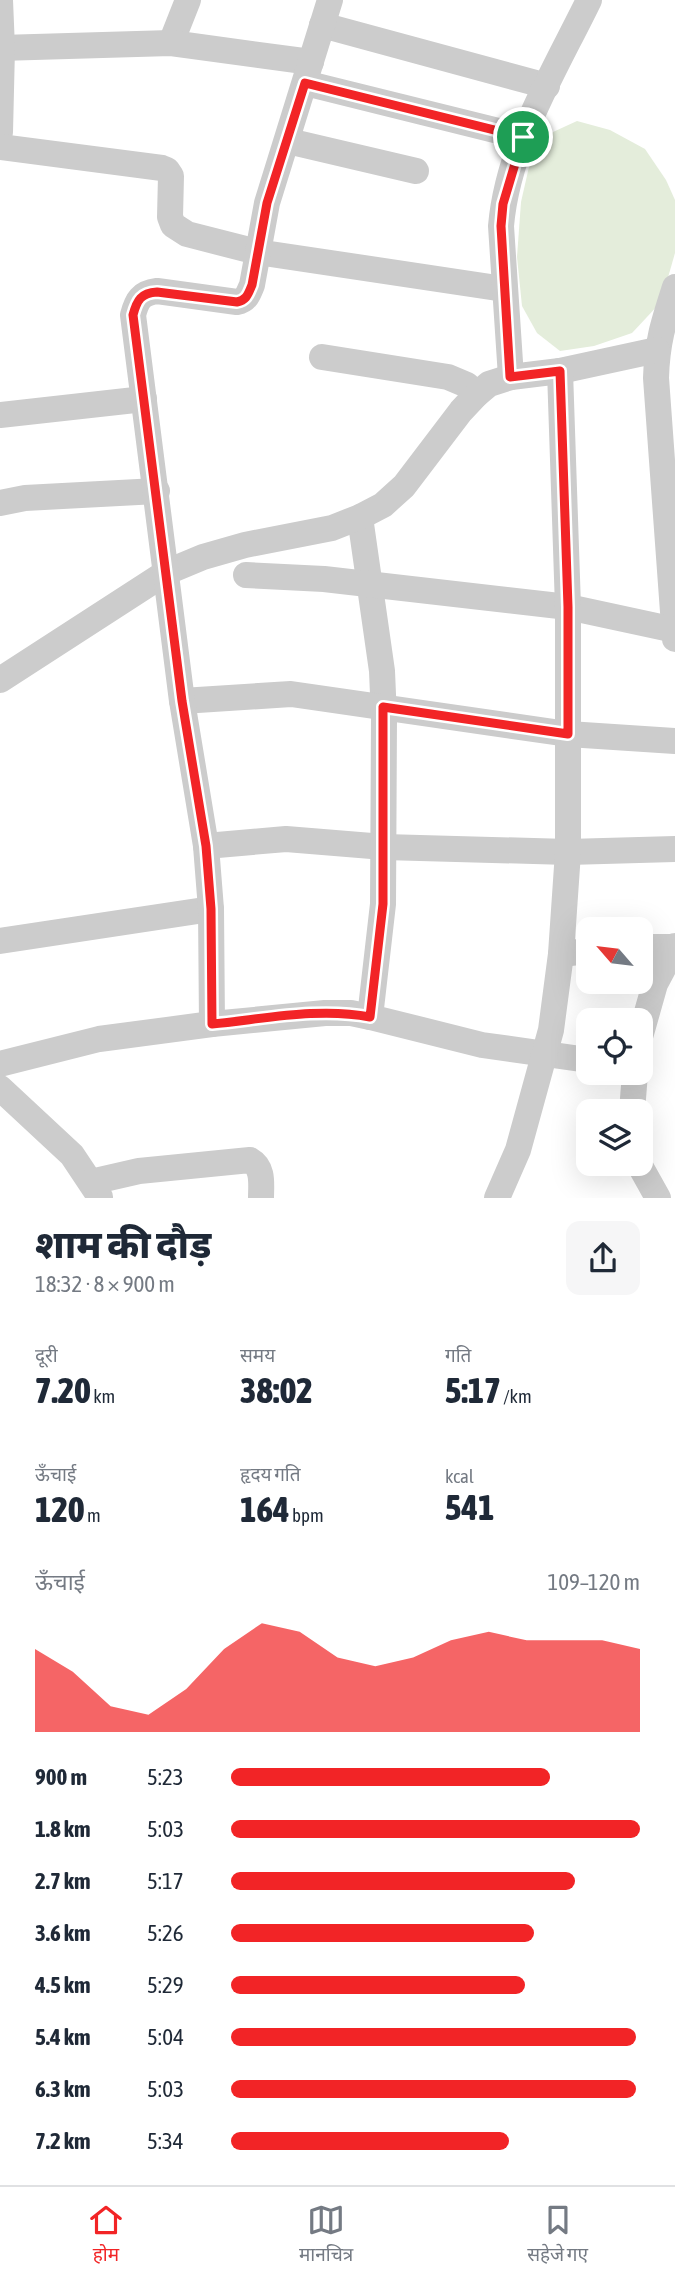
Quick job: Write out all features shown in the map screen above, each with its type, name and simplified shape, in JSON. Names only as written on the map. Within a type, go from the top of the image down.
[{"type":"street","points":[[0,0],[0,132]]},
{"type":"street","points":[[171,43],[188,0]]},
{"type":"street","points":[[212,1024],[211,909],[206,846],[182,701],[133,315],[136,302],[142,295],[157,292],[244,301],[252,285],[267,203],[331,0]]},
{"type":"street","points":[[510,377],[501,226],[503,204],[523,137],[589,0]]},
{"type":"street","points":[[321,25],[547,86]]},
{"type":"street","points":[[1,48],[171,43],[308,72],[523,137]]},
{"type":"street","points":[[288,141],[416,171]]},
{"type":"street","points":[[0,148],[167,170],[171,176],[170,217],[173,225],[187,234],[257,252],[504,289]]},
{"type":"street","points":[[246,575],[368,584],[568,607],[674,633],[656,378],[657,350],[670,316],[675,287]]},
{"type":"street","points":[[0,680],[167,572],[203,557],[245,545],[332,528],[383,505],[404,486],[476,395],[489,384],[510,377],[560,371],[657,350]]},
{"type":"street","points":[[322,357],[448,377],[467,385],[476,395]]},
{"type":"street","points":[[497,1198],[518,1150],[544,1054],[554,1011],[561,954],[568,852],[568,607],[560,371]]},
{"type":"street","points":[[0,415],[144,399]]},
{"type":"street","points":[[0,503],[25,498],[157,491]]},
{"type":"street","points":[[360,517],[382,671],[383,707],[383,904],[370,1017]]},
{"type":"street","points":[[182,701],[290,694],[568,734],[675,741]]},
{"type":"street","points":[[206,846],[286,839],[384,847],[568,852],[675,849]]},
{"type":"street","points":[[0,941],[211,909]]},
{"type":"street","points":[[648,1008],[655,984],[675,947],[653,947]]},
{"type":"street","points":[[561,954],[576,952]]},
{"type":"street","points":[[261,1198],[260,1171],[257,1164],[250,1160],[139,1171],[96,1190],[72,1155],[0,1083],[78,1043],[212,1024],[325,1013],[351,1013],[482,1045],[576,1058]]},
{"type":"street","points":[[646,1176],[658,1198]]},
{"type":"green space","points":[[577,121],[610,130],[645,149],[666,180],[675,200],[675,253],[661,302],[632,333],[594,346],[560,351],[537,333],[522,306],[517,257],[521,202],[531,158],[553,132]]},
{"type":"route","points":[[305,83],[523,137],[508,183],[501,226],[510,377],[560,371],[568,607],[568,734],[383,707],[383,904],[370,1017],[351,1013],[325,1013],[212,1024],[211,909],[206,846],[176,654],[133,315],[136,302],[149,292],[244,301],[252,285],[267,203],[305,83]]}]
